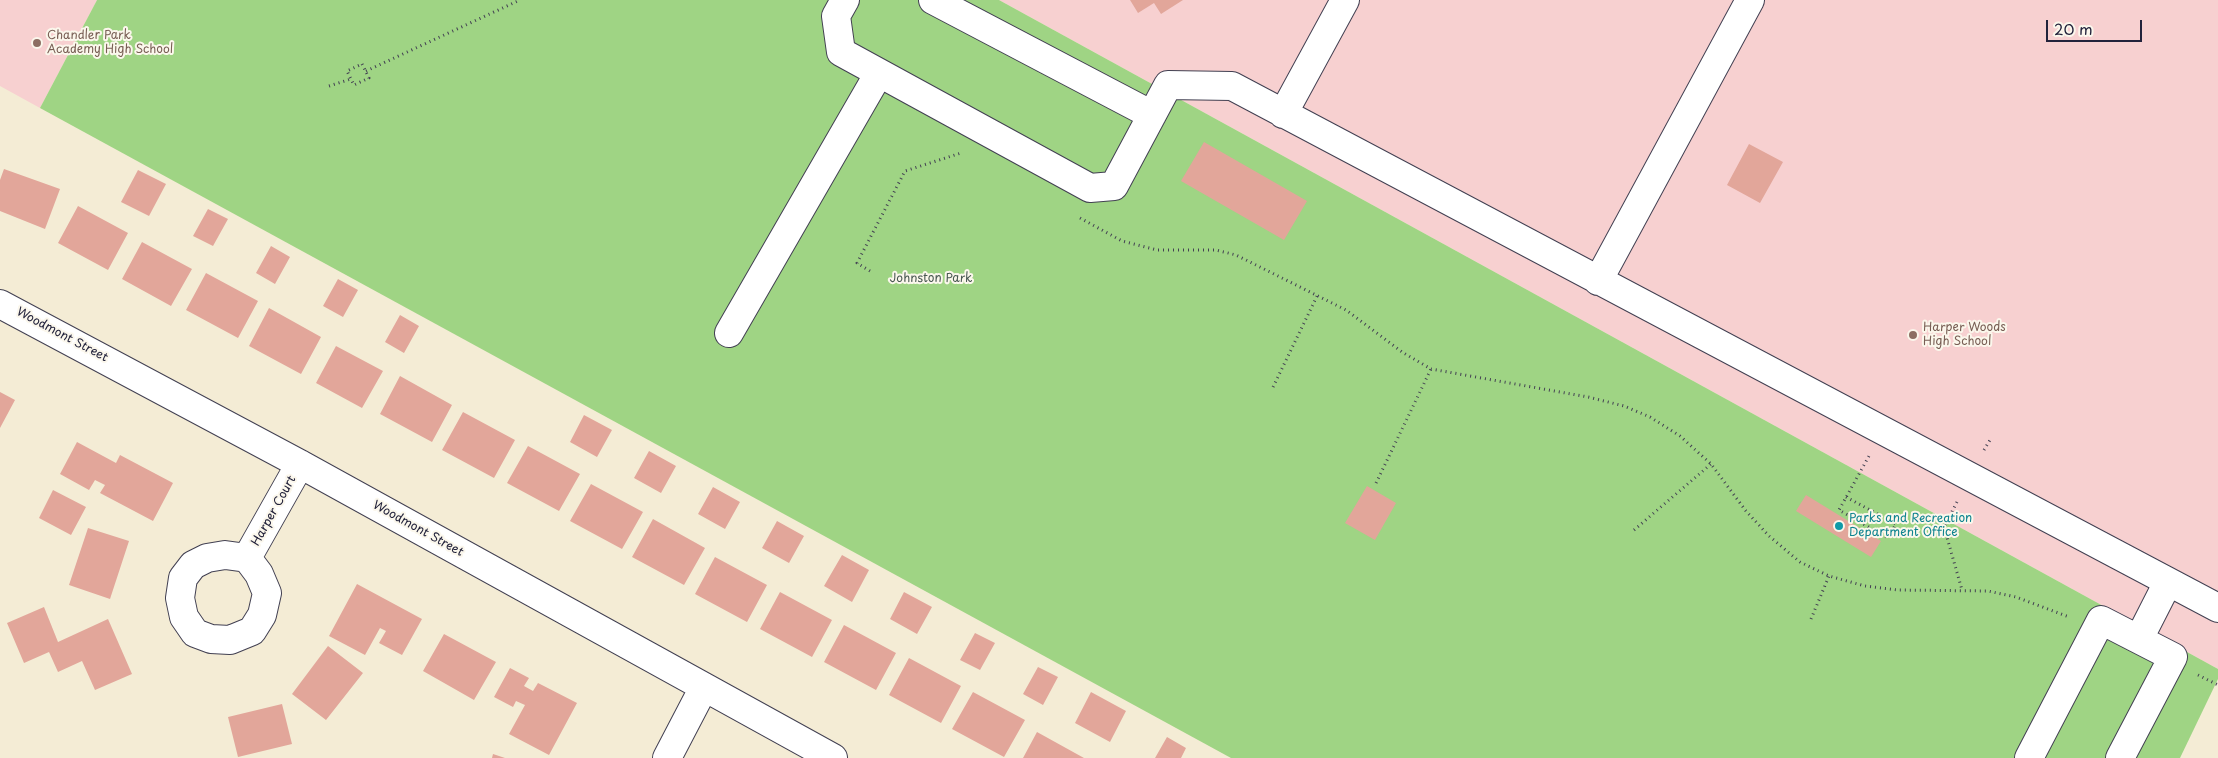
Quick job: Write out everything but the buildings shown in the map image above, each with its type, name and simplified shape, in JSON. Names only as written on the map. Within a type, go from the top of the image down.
[{"type":"street","points":[[845,0],[836,16],[841,52],[1090,188],[1114,186],[1168,85],[1232,86],[2218,608]]},
{"type":"street","points":[[933,0],[1152,115]]},
{"type":"street","points":[[1283,114],[1345,0]]},
{"type":"street","points":[[1598,281],[1750,0]]},
{"type":"street","points":[[730,333],[879,72]]},
{"type":"street","name":"Woodmont Street","points":[[0,304],[300,464],[833,758]]},
{"type":"street","name":"Harper Court","points":[[247,558],[300,464]]},
{"type":"street","points":[[2139,640],[2168,582]]},
{"type":"street","points":[[2029,758],[2102,620],[2173,657],[2120,758]]},
{"type":"street","points":[[667,758],[704,687]]},
{"type":"path","points":[[366,71],[520,0]]},
{"type":"path","points":[[362,64],[366,71],[369,78],[354,85],[347,72],[362,64]]},
{"type":"path","points":[[329,86],[351,79]]},
{"type":"path","points":[[870,271],[857,263],[905,171],[963,152]]},
{"type":"path","points":[[1071,213],[1122,241],[1156,250],[1216,250],[1236,255],[1346,310],[1402,352],[1431,368],[1588,397],[1624,406],[1650,417],[1680,436],[1711,464],[1746,511],[1769,536],[1800,562],[1829,576],[1865,586],[1898,590],[1988,591],[2016,597],[2096,629]]},
{"type":"path","points":[[1273,387],[1317,296]]},
{"type":"path","points":[[1376,483],[1431,368]]},
{"type":"path","points":[[1846,496],[1896,524],[1888,538],[1838,510],[1883,431]]},
{"type":"path","points":[[1962,590],[1944,527],[1990,440]]},
{"type":"path","points":[[1634,530],[1711,464]]},
{"type":"path","points":[[1811,619],[1829,576]]},
{"type":"path","points":[[2170,662],[2218,685]]},
{"type":"shaded area","name":"Chandler Park Academy High School","points":[[0,0],[97,0],[40,108],[0,86]]},
{"type":"shaded area","name":"Harper Woods High School","points":[[999,0],[2218,0],[2218,669]]},
{"type":"green space","name":"Johnston Park","points":[[97,0],[999,0],[2218,669],[2218,679],[2180,758],[1231,758],[40,108]]},
{"type":"place","name":"Chandler Park Academy High School","points":[[37,43]]},
{"type":"place","name":"Harper Woods High School","points":[[1913,335]]},
{"type":"place","name":"Parks and Recreation Department Office","points":[[1839,526]]}]
